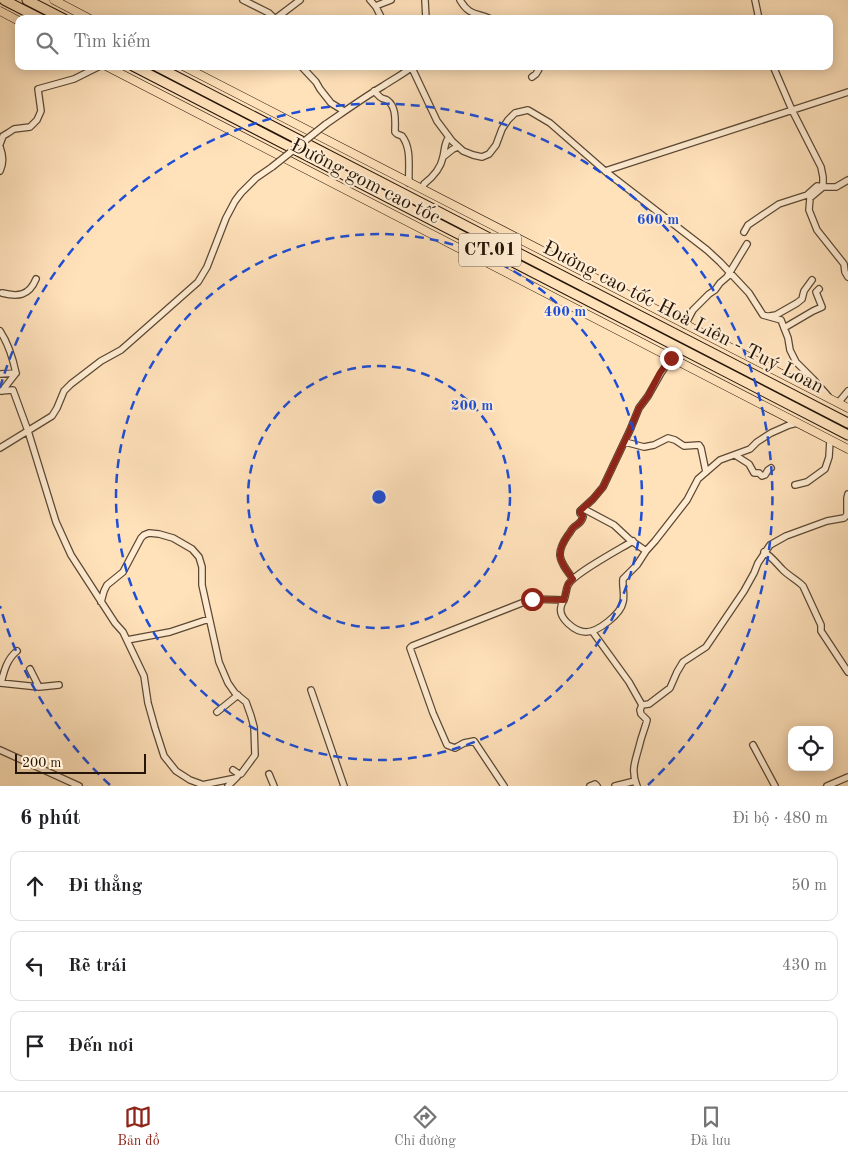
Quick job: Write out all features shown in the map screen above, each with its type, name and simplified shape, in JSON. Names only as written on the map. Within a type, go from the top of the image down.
[{"type":"highway","points":[[4,0],[33,15]]},
{"type":"highway","points":[[27,0],[56,15]]},
{"type":"highway","name":"Đường cao tốc Hoà Liên - Tuý Loan","points":[[141,70],[848,435]]},
{"type":"highway","name":"Đường cao tốc Hoà Liên - Tuý Loan","points":[[164,70],[848,423]]},
{"type":"main road","points":[[54,0],[82,15]]},
{"type":"main road","points":[[0,11],[15,19]]},
{"type":"main road","name":"Đường gom cao tốc","points":[[114,70],[848,449]]},
{"type":"main road","name":"Đường gom cao tốc","points":[[191,70],[848,408]]},
{"type":"street","points":[[243,0],[271,15]]},
{"type":"street","points":[[280,15],[300,0]]},
{"type":"street","points":[[370,0],[380,15]]},
{"type":"street","points":[[376,7],[391,0]]},
{"type":"street","points":[[425,0],[426,15]]},
{"type":"street","points":[[460,0],[474,14],[482,15]]},
{"type":"street","points":[[755,0],[759,15]]},
{"type":"street","points":[[0,171],[3,166],[3,155],[0,145],[4,136],[14,129],[30,127],[37,120],[41,111],[38,89],[74,79],[92,70]]},
{"type":"street","points":[[305,70],[331,103],[344,111]]},
{"type":"street","points":[[0,448],[52,416],[64,391],[70,384],[101,361],[129,344],[198,282],[207,267],[234,201],[256,178],[344,111],[407,70]]},
{"type":"street","points":[[413,70],[438,122],[458,147],[473,155],[482,157],[491,152],[502,129],[515,113],[528,110],[550,124],[605,172],[707,250],[749,293],[763,315],[781,320],[790,350],[796,362],[834,401],[848,391]]},
{"type":"street","points":[[532,77],[538,70]]},
{"type":"street","points":[[775,70],[792,110],[821,167],[823,187],[810,198],[809,210],[817,230],[844,264],[848,277]]},
{"type":"street","points":[[374,91],[392,105],[395,114],[395,132],[402,136],[408,152],[410,183]]},
{"type":"street","points":[[605,172],[848,92]]},
{"type":"street","points":[[424,190],[424,184],[439,167],[449,137]]},
{"type":"street","points":[[443,157],[458,147]]},
{"type":"street","points":[[744,232],[748,225],[779,204],[807,195],[817,186],[836,187],[848,180]]},
{"type":"street","points":[[685,325],[693,310],[715,290],[729,273],[747,244]]},
{"type":"street","points":[[1,293],[12,296],[28,291],[36,279]]},
{"type":"street","points":[[768,317],[776,315],[802,299],[804,291],[812,280]]},
{"type":"street","points":[[784,328],[813,310],[822,307],[815,293]]},
{"type":"street","points":[[0,330],[4,336],[16,373]]},
{"type":"street","points":[[573,579],[561,562],[560,550],[573,527],[582,520],[583,516],[580,512],[603,487],[639,408],[671,358]]},
{"type":"street","points":[[1,391],[16,373]]},
{"type":"street","points":[[0,374],[16,373]]},
{"type":"street","points":[[1,391],[14,390],[56,522],[71,555],[101,602],[115,623],[123,632],[144,676],[148,703],[164,756],[176,771],[202,785],[242,774],[255,755],[254,727],[246,702],[228,683],[219,662],[202,585],[202,567],[199,557],[192,549],[173,538],[149,533],[144,535],[123,572],[107,585],[101,602]]},
{"type":"street","points":[[633,541],[587,568],[568,584],[564,600],[560,606],[561,611],[567,622],[579,631],[592,631],[610,621],[618,613],[624,603],[623,579],[637,565],[687,500],[698,478],[718,461],[750,449],[771,433],[798,423]]},
{"type":"street","points":[[625,442],[644,447],[654,445],[668,438],[684,446],[699,445],[706,472]]},
{"type":"street","points":[[795,485],[807,482],[825,469],[829,457],[830,440]]},
{"type":"street","points":[[735,455],[749,464],[754,473],[762,476],[771,468]]},
{"type":"street","points":[[642,705],[650,704],[670,688],[683,662],[706,647],[744,591],[764,552],[770,545],[786,536],[827,521],[844,518],[847,515],[848,494]]},
{"type":"street","points":[[584,509],[614,525],[646,551]]},
{"type":"street","points":[[764,552],[803,586],[821,626],[821,631],[848,672]]},
{"type":"street","points":[[504,786],[474,741],[464,743],[455,748],[447,745],[410,648],[532,599],[564,600]]},
{"type":"street","points":[[127,640],[170,632],[209,619]]},
{"type":"street","points":[[592,631],[629,682],[642,705],[641,714],[647,720],[634,766],[636,783],[615,786]]},
{"type":"street","points":[[17,651],[8,661],[0,683],[39,687],[59,685]]},
{"type":"street","points":[[30,669],[39,687]]},
{"type":"street","points":[[311,690],[344,786]]},
{"type":"street","points":[[217,712],[238,694]]},
{"type":"street","points":[[753,745],[775,786]]},
{"type":"street","points":[[0,750],[79,786]]},
{"type":"street","points":[[233,770],[237,776]]},
{"type":"street","points":[[269,774],[274,786]]},
{"type":"street","points":[[228,786],[237,776]]},
{"type":"street","points":[[827,786],[843,784],[848,777]]},
{"type":"street","points":[[590,786],[594,784],[597,786]]},
{"type":"route","points":[[532,599],[564,600],[568,584],[573,579],[561,562],[560,550],[573,527],[582,520],[583,516],[580,511],[584,509],[603,487],[639,408],[671,358]]}]
